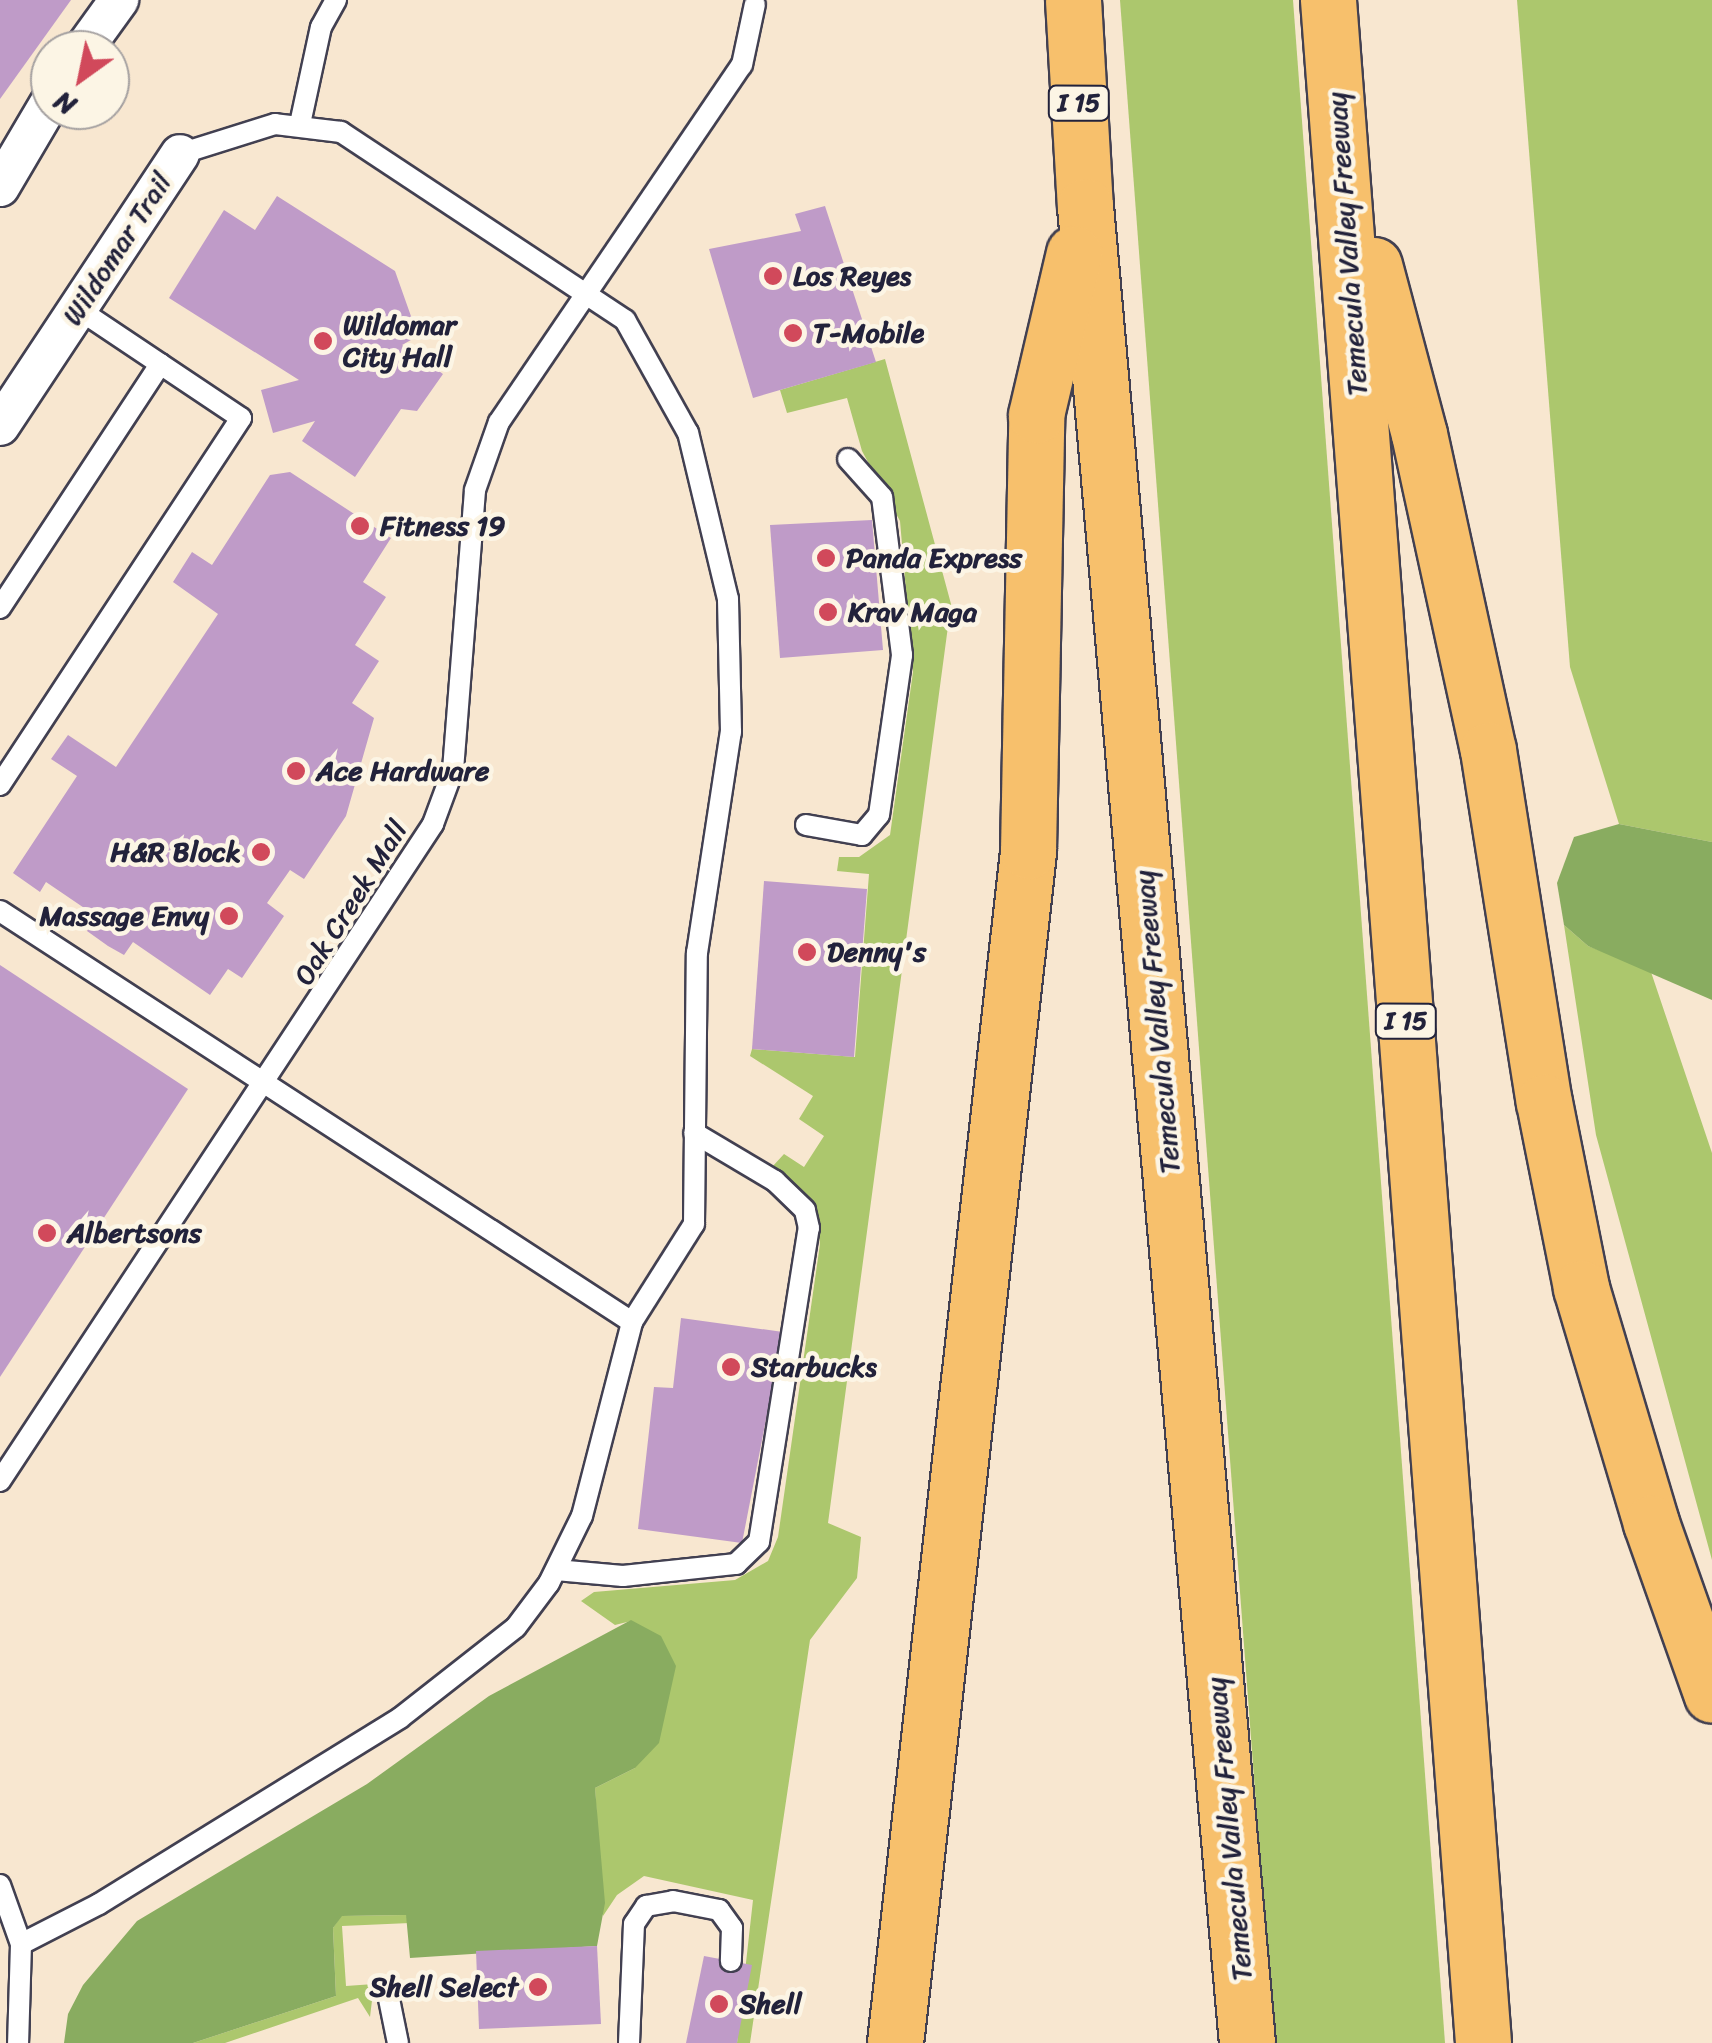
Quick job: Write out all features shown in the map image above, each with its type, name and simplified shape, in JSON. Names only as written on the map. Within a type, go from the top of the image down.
[{"type":"highway","name":"Temecula Valley Freeway","points":[[1074,0],[1085,206],[1247,2043]]},
{"type":"highway","name":"Temecula Valley Freeway","points":[[1328,0],[1482,2043]]},
{"type":"highway","points":[[1340,138],[1419,434],[1488,750],[1544,1102],[1581,1288],[1651,1523],[1712,1695]]},
{"type":"highway","points":[[895,2043],[1028,851],[1036,415],[1085,206]]},
{"type":"street","points":[[97,30],[118,0]]},
{"type":"street","points":[[0,187],[34,130]]},
{"type":"street","name":"Wildomar Trail","points":[[0,426],[180,154]]},
{"type":"lane","points":[[300,124],[321,27],[336,0]]},
{"type":"lane","name":"Oak Creek Mall","points":[[0,1481],[269,1082],[433,824],[453,770],[475,490],[499,422],[742,65],[754,4]]},
{"type":"lane","name":"Wildomar Trail","points":[[21,1944],[99,1904],[400,1718],[516,1627],[556,1570],[582,1516],[632,1322],[694,1224],[696,953],[732,732],[728,600],[688,433],[626,320],[341,132],[300,124],[274,124],[180,154]]},
{"type":"lane","points":[[0,784],[240,418],[78,309]]},
{"type":"lane","points":[[0,608],[160,364]]},
{"type":"lane","points":[[806,825],[862,835],[878,814],[902,655],[882,497],[848,459]]},
{"type":"lane","points":[[0,911],[269,1082],[632,1322]]},
{"type":"lane","points":[[556,1570],[623,1576],[736,1564],[759,1542],[810,1228],[805,1210],[775,1181],[694,1133]]},
{"type":"lane","points":[[0,1885],[21,1944],[18,2043]]},
{"type":"lane","points":[[629,2043],[634,1924],[646,1906],[673,1901],[719,1910],[732,1928],[730,1962]]},
{"type":"lane","points":[[388,1994],[398,2043]]},
{"type":"green space","points":[[1120,0],[1293,0],[1445,2043],[1274,2043]]},
{"type":"green space","points":[[1517,0],[1712,0],[1712,842],[1619,824],[1570,667]]},
{"type":"green space","points":[[885,359],[951,604],[828,1523],[861,1537],[857,1578],[810,1640],[750,2043],[737,2043],[753,1900],[644,1876],[617,1895],[603,1916],[595,1788],[635,1768],[631,1621],[615,1625],[581,1601],[594,1592],[735,1580],[768,1561],[778,1537],[820,1244],[818,1227],[772,1167],[784,1154],[804,1167],[824,1136],[799,1119],[813,1096],[750,1056],[752,1049],[855,1057],[869,874],[837,871],[839,857],[859,857],[890,835],[913,672],[900,521],[862,451],[847,398],[787,413],[780,390]]},
{"type":"green space","points":[[1619,824],[1712,842],[1712,1000],[1588,946],[1564,925],[1557,883],[1574,837]]},
{"type":"green space","points":[[1564,925],[1588,946],[1650,969],[1712,1153],[1712,1560],[1596,1135]]},
{"type":"green space","points":[[631,1620],[661,1636],[676,1666],[659,1743],[635,1768],[595,1788],[605,1903],[597,1946],[410,1958],[406,1915],[342,1916],[333,1928],[336,1996],[193,2043],[64,2043],[68,2014],[83,1985],[137,1921],[367,1784],[489,1696]]},
{"type":"green space","points":[[406,1915],[410,1923],[342,1926],[346,1986],[374,1984],[370,2017],[358,1998],[225,2043],[193,2043],[336,1996],[333,1928],[341,1916]]},
{"type":"building","points":[[0,0],[71,0],[49,30],[30,30],[30,57],[0,99]]},
{"type":"building","name":"Wildomar City Hall","points":[[277,196],[395,271],[418,336],[402,345],[443,374],[417,411],[401,409],[355,477],[302,441],[315,421],[273,433],[261,390],[299,380],[169,298],[224,210],[255,230]]},
{"type":"building","points":[[825,206],[876,362],[753,398],[709,249],[801,231],[795,214]]},
{"type":"building","points":[[290,472],[391,538],[363,582],[386,597],[355,645],[379,661],[352,703],[374,718],[346,816],[304,879],[290,870],[267,903],[284,916],[242,978],[228,969],[210,995],[133,942],[124,955],[108,946],[87,931],[96,916],[46,882],[40,892],[13,873],[77,776],[51,759],[68,735],[116,767],[218,614],[173,582],[192,552],[212,565],[270,475]]},
{"type":"building","points":[[872,520],[883,650],[780,658],[770,525]]},
{"type":"building","points":[[764,881],[867,889],[854,1057],[752,1049]]},
{"type":"building","name":"Albertsons","points":[[0,965],[188,1089],[0,1377]]},
{"type":"building","points":[[681,1318],[783,1332],[742,1543],[638,1529],[654,1387],[673,1388]]},
{"type":"building","name":"Shell Select","points":[[597,1946],[601,2024],[479,2029],[476,1951]]},
{"type":"building","name":"Shell","points":[[704,1956],[752,1965],[737,2043],[686,2043]]},
{"type":"place","name":"Los Reyes","points":[[773,276]]},
{"type":"place","name":"T-Mobile","points":[[793,333]]},
{"type":"place","name":"Wildomar City Hall","points":[[323,341]]},
{"type":"place","name":"Fitness 19","points":[[360,526]]},
{"type":"place","name":"Panda Express","points":[[826,558]]},
{"type":"place","name":"Krav Maga","points":[[828,612]]},
{"type":"place","name":"Ace Hardware","points":[[296,771]]},
{"type":"place","name":"H&R Block","points":[[261,852]]},
{"type":"place","name":"Massage Envy","points":[[229,916]]},
{"type":"place","name":"Denny's","points":[[807,952]]},
{"type":"place","name":"Albertsons","points":[[47,1233]]},
{"type":"place","name":"Starbucks","points":[[731,1367]]},
{"type":"place","name":"Shell Select","points":[[538,1987]]},
{"type":"place","name":"Shell","points":[[719,2004]]}]
